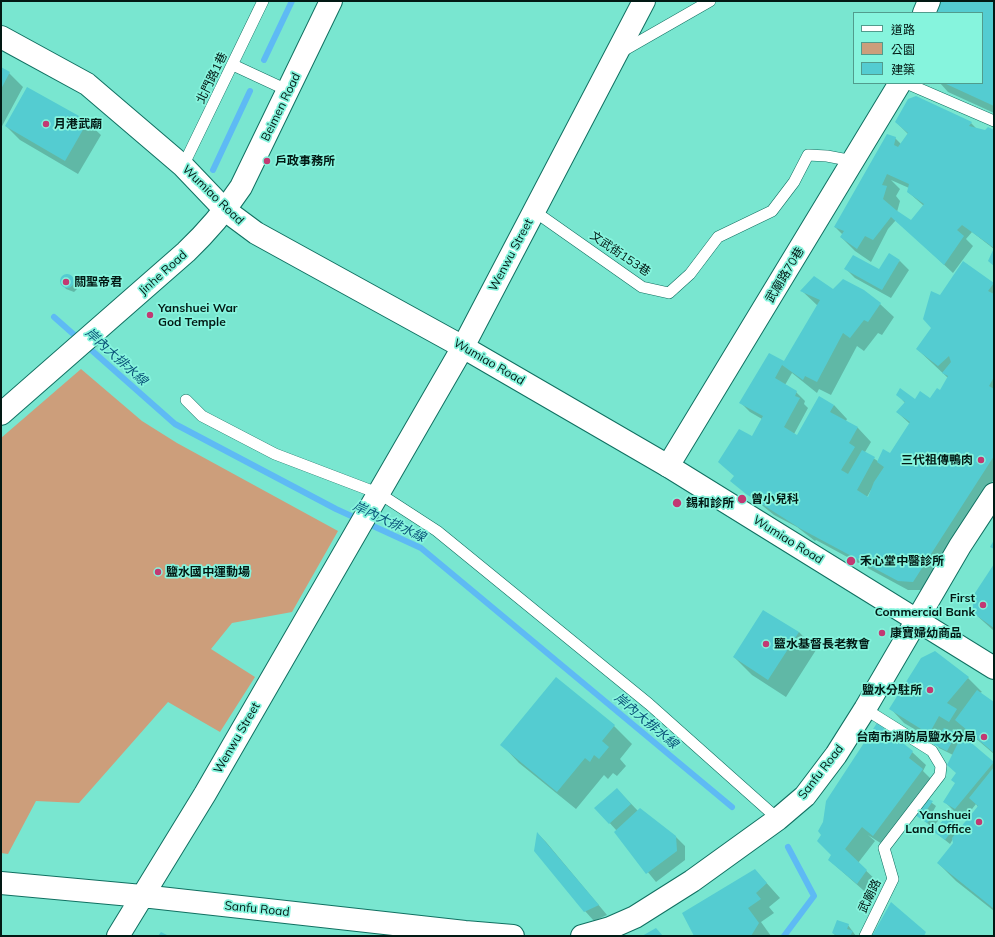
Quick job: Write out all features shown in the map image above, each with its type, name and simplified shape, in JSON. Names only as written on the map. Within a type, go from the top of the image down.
[{"type":"street","name":"Beimen Road","points":[[225,210],[241,187],[289,91],[331,1]]},
{"type":"street","name":"Wenwu Street","points":[[118,936],[205,794],[463,347],[644,1]]},
{"type":"street","points":[[924,12],[929,1]]},
{"type":"street","name":"Wumiao Road","points":[[1,37],[87,84],[183,166],[225,210],[256,233],[463,347],[668,466],[994,668]]},
{"type":"street","name":"武廟路70巷","points":[[668,466],[899,84]]},
{"type":"street","name":"Jinhe Road","points":[[1,414],[186,252],[205,234],[225,210]]},
{"type":"street","name":"Sanfu Road","points":[[582,936],[610,928],[635,917],[692,881],[778,819],[805,796],[836,755],[866,710],[960,546],[994,494]]},
{"type":"street","name":"Sanfu Road","points":[[1,883],[142,896],[513,936]]},
{"type":"lane","name":"北門路1巷","points":[[183,166],[263,1]]},
{"type":"lane","points":[[616,55],[710,1]]},
{"type":"lane","points":[[233,65],[289,91]]},
{"type":"lane","points":[[908,84],[994,121]]},
{"type":"lane","name":"文武街153巷","points":[[534,211],[642,287],[669,293],[690,274],[718,237],[772,211],[794,182],[808,155],[827,156],[853,161]]},
{"type":"lane","points":[[186,400],[202,416],[275,454],[376,499],[437,531],[573,640],[649,704],[778,819]]},
{"type":"lane","name":"武廟路","points":[[865,936],[893,879],[884,848],[940,775],[941,766],[932,751],[866,710]]},
{"type":"green space","name":"鹽水國中運動場","points":[[81,369],[142,421],[177,443],[338,531],[292,612],[232,623],[211,649],[255,677],[220,732],[168,702],[79,803],[36,801],[8,854],[1,853],[1,438]]},
{"type":"building","points":[[939,1],[994,1],[994,106],[946,84],[983,84],[983,12],[935,12]]},
{"type":"building","points":[[1,67],[10,72],[1,89]]},
{"type":"building","name":"月港武廟","points":[[27,87],[88,121],[65,161],[5,126]]},
{"type":"building","points":[[916,96],[972,122],[969,126],[985,130],[988,127],[994,130],[994,248],[962,225],[957,230],[964,236],[944,265],[891,217],[873,240],[865,236],[857,249],[840,237],[844,231],[834,227],[887,134],[896,137],[894,145],[898,147],[908,133],[895,122],[908,99]],"holes":[[[887,174],[909,184],[907,192],[924,204],[911,220],[883,199],[887,186],[882,185]]]},
{"type":"building","points":[[994,248],[994,266],[988,261]]},
{"type":"building","points":[[889,253],[900,260],[882,290],[844,269],[853,255],[879,269]]},
{"type":"building","points":[[963,261],[994,283],[988,291],[994,294],[994,377],[989,386],[994,389],[994,456],[913,582],[898,581],[801,529],[746,494],[730,481],[734,476],[718,462],[739,429],[752,436],[763,416],[739,403],[769,353],[784,361],[820,300],[800,291],[814,276],[833,289],[843,279],[864,290],[881,303],[868,322],[864,320],[850,338],[843,333],[817,382],[805,376],[803,380],[782,365],[775,378],[797,391],[795,396],[800,398],[784,427],[797,435],[819,396],[834,405],[830,412],[858,427],[849,443],[855,447],[841,470],[848,474],[862,450],[875,457],[857,490],[868,497],[874,482],[884,467],[877,462],[883,449],[890,453],[910,422],[896,412],[905,402],[896,395],[900,388],[915,399],[920,391],[930,398],[937,388],[940,390],[948,376],[942,373],[951,362],[949,356],[938,366],[916,349],[931,328],[923,319],[931,291],[940,295]]},
{"type":"building","name":"關聖帝君","points":[[64,274],[70,274],[74,278],[74,284],[70,288],[64,288],[60,284],[60,278]]},
{"type":"building","points":[[994,540],[994,549],[990,547]]},
{"type":"building","name":"First Commercial Bank","points":[[994,564],[994,628],[973,613],[973,596]]},
{"type":"building","name":"盬水基督長老教會","points":[[763,610],[799,632],[768,680],[733,657]]},
{"type":"building","name":"鹽水分駐所","points":[[935,651],[969,677],[947,703],[957,709],[949,722],[939,716],[929,734],[889,709],[921,658]]},
{"type":"building","points":[[556,677],[615,725],[602,741],[609,747],[599,759],[594,755],[590,762],[585,758],[557,792],[500,745]]},
{"type":"building","name":"台南市消防局鹽水分局","points":[[977,690],[994,702],[994,753],[955,720]]},
{"type":"building","points":[[877,723],[913,751],[909,758],[923,769],[873,836],[862,827],[845,849],[867,870],[857,884],[828,860],[831,855],[817,841],[821,835],[818,831],[823,822],[826,801]]},
{"type":"building","points":[[944,728],[957,733],[947,751],[933,744]]},
{"type":"building","points":[[962,735],[994,762],[955,809],[943,802],[955,783],[951,780],[956,773],[947,765]]},
{"type":"building","name":"Yanshuei Land Office","points":[[994,767],[993,908],[937,863],[953,843],[952,838],[978,806],[969,798]]},
{"type":"building","points":[[617,788],[631,804],[609,824],[594,808]]},
{"type":"building","points":[[928,799],[933,801],[926,811],[935,815],[927,823],[915,815]]},
{"type":"building","points":[[640,808],[676,836],[677,851],[646,874],[614,832]]},
{"type":"building","points":[[946,816],[957,824],[945,840],[934,832]]},
{"type":"building","points":[[537,832],[599,905],[584,912],[534,851]]},
{"type":"building","points":[[755,869],[767,883],[756,893],[761,899],[748,908],[759,923],[751,936],[694,936],[682,913]]},
{"type":"building","points":[[891,902],[926,932],[924,936],[872,936]]},
{"type":"building","points":[[837,920],[849,924],[847,929],[853,931],[850,936],[838,936],[832,933]]},
{"type":"building","points":[[656,928],[663,936],[642,936]]},
{"type":"building","points":[[161,932],[169,936],[158,936]]},
{"type":"waterway","name":"岸內大排水線","points":[[264,60],[292,1]]},
{"type":"waterway","name":"岸內大排水線","points":[[213,170],[250,91]]},
{"type":"waterway","name":"岸內大排水線","points":[[54,317],[175,424],[336,509],[421,548],[732,807]]},
{"type":"waterway","name":"岸內大排水線","points":[[784,936],[814,896],[788,847]]},
{"type":"place","name":"月港武廟","points":[[46,124]]},
{"type":"place","name":"戶政事務所","points":[[267,161]]},
{"type":"place","name":"關聖帝君","points":[[66,282]]},
{"type":"place","name":"Yanshuei War God Temple","points":[[150,315]]},
{"type":"place","name":"三代祖傳鴨肉","points":[[981,460]]},
{"type":"place","name":"曾小兒科","points":[[742,499]]},
{"type":"place","name":"錫和診所","points":[[677,503]]},
{"type":"place","name":"禾心堂中醫診所","points":[[851,561]]},
{"type":"place","name":"鹽水國中運動場","points":[[158,572]]},
{"type":"place","name":"First Commercial Bank","points":[[983,605]]},
{"type":"place","name":"康寶婦幼商品","points":[[882,633]]},
{"type":"place","name":"盬水基督長老教會","points":[[766,644]]},
{"type":"place","name":"鹽水分駐所","points":[[930,690]]},
{"type":"place","name":"台南市消防局鹽水分局","points":[[984,737]]},
{"type":"place","name":"Yanshuei Land Office","points":[[979,822]]}]
